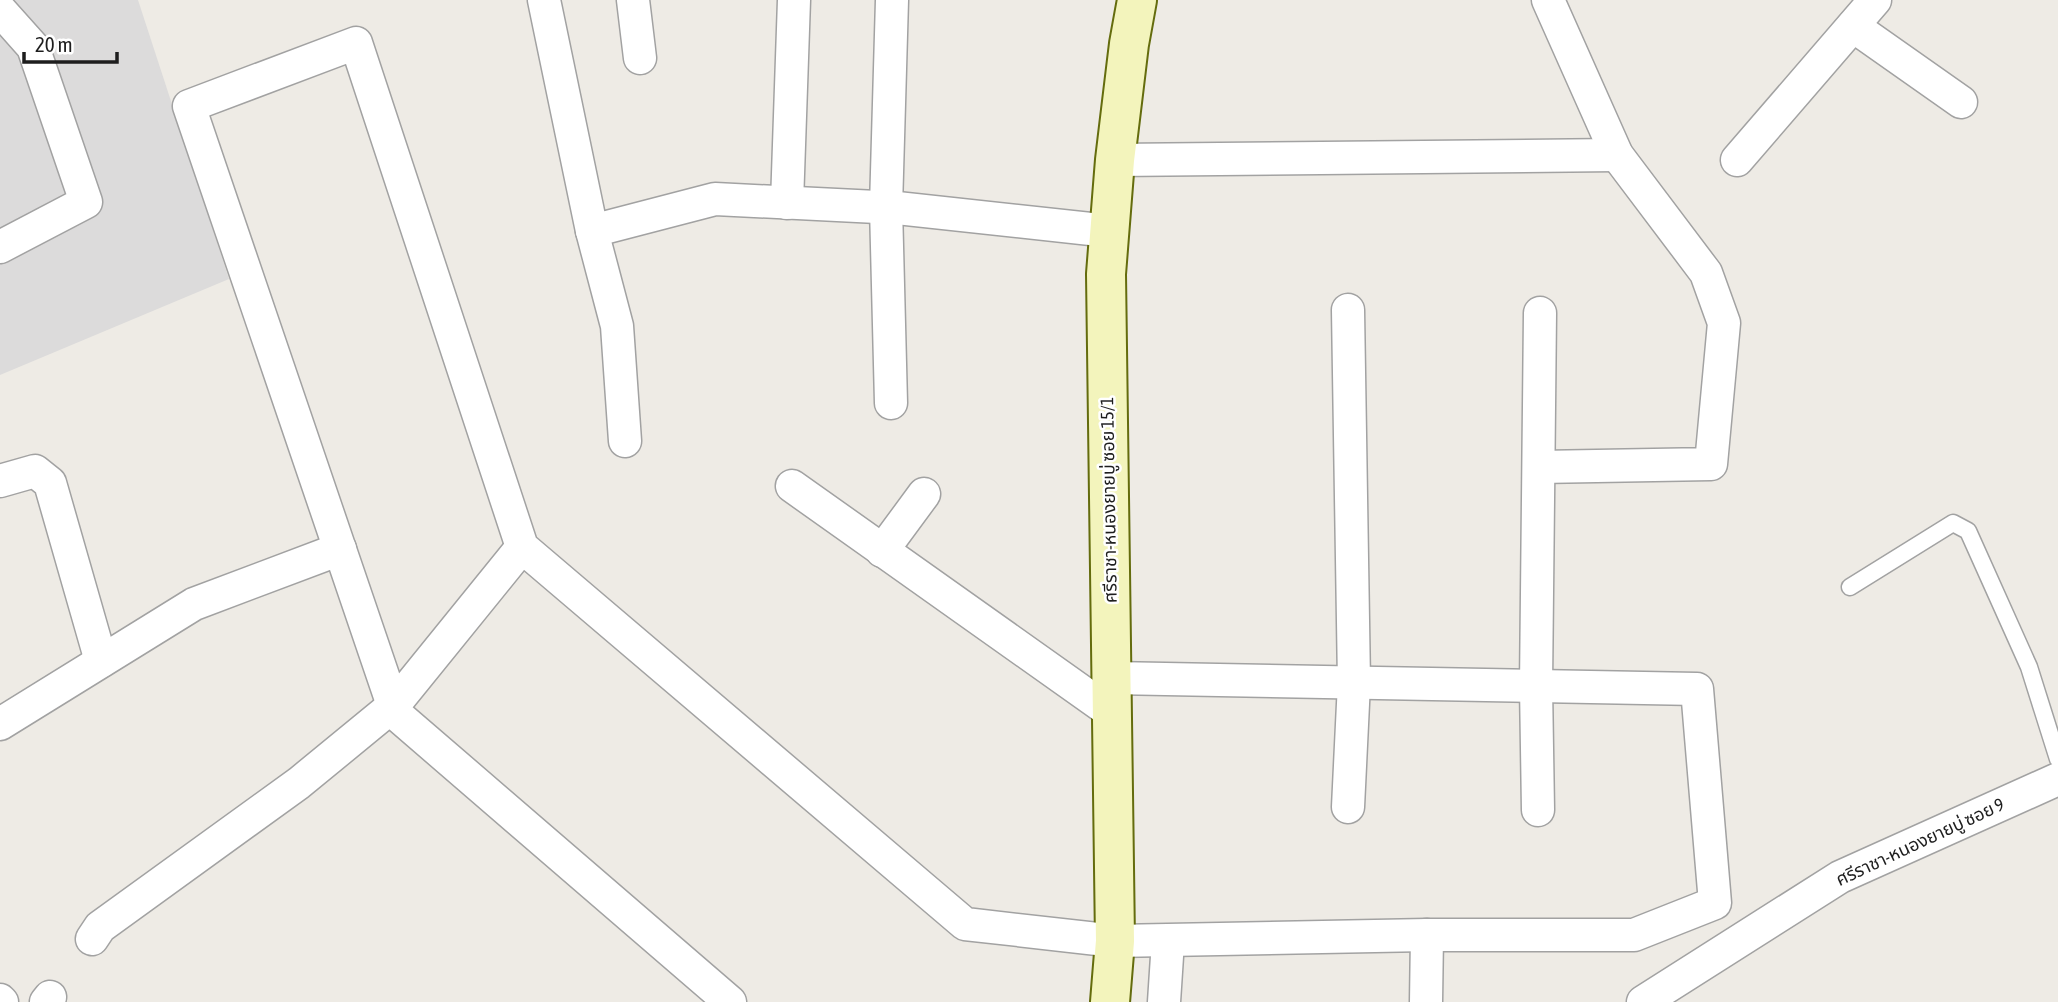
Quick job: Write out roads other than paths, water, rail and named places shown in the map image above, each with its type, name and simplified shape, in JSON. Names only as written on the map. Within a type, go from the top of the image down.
[{"type":"street","points":[[544,0],[592,231],[617,326],[625,441]]},
{"type":"street","points":[[634,0],[640,58]]},
{"type":"street","points":[[787,202],[794,0]]},
{"type":"street","points":[[891,403],[886,207],[892,0]]},
{"type":"street","name":"ศรีราชา-หนองยายบู่ ซอย 15/1","points":[[1110,1002],[1115,941],[1106,274],[1115,160],[1129,44],[1138,0]]},
{"type":"street","points":[[1539,467],[1711,464],[1724,323],[1706,273],[1616,155],[1548,0]]},
{"type":"street","points":[[1737,160],[1875,0]]},
{"type":"street","points":[[0,10],[33,47],[86,202],[0,247]]},
{"type":"street","points":[[1853,26],[1961,103]]},
{"type":"street","points":[[730,1002],[396,714],[189,106],[356,43],[522,547],[965,924],[1115,941],[1427,935],[1634,935],[1714,903],[1698,689],[1354,683],[1112,696],[882,551],[792,486]]},
{"type":"street","points":[[1115,160],[1616,155]]},
{"type":"street","points":[[592,231],[715,199],[886,207],[1109,232]]},
{"type":"street","points":[[1348,310],[1354,683],[1348,807]]},
{"type":"street","points":[[1538,810],[1536,686],[1541,313]]},
{"type":"street","points":[[0,481],[36,471],[50,483],[101,661]]},
{"type":"street","points":[[882,551],[924,494]]},
{"type":"street","points":[[92,939],[100,927],[299,783],[394,705],[522,547]]},
{"type":"street","points":[[0,724],[194,604],[340,549]]},
{"type":"street","name":"ศรีราชา-หนองยายบู่ ซอย 9","points":[[1643,1002],[1840,877],[2058,779]]},
{"type":"street","points":[[1426,1002],[1427,935]]},
{"type":"street","points":[[1164,1002],[1168,941]]},
{"type":"lane","points":[[1850,587],[1953,523],[1968,531],[2029,667],[2058,760]]}]
